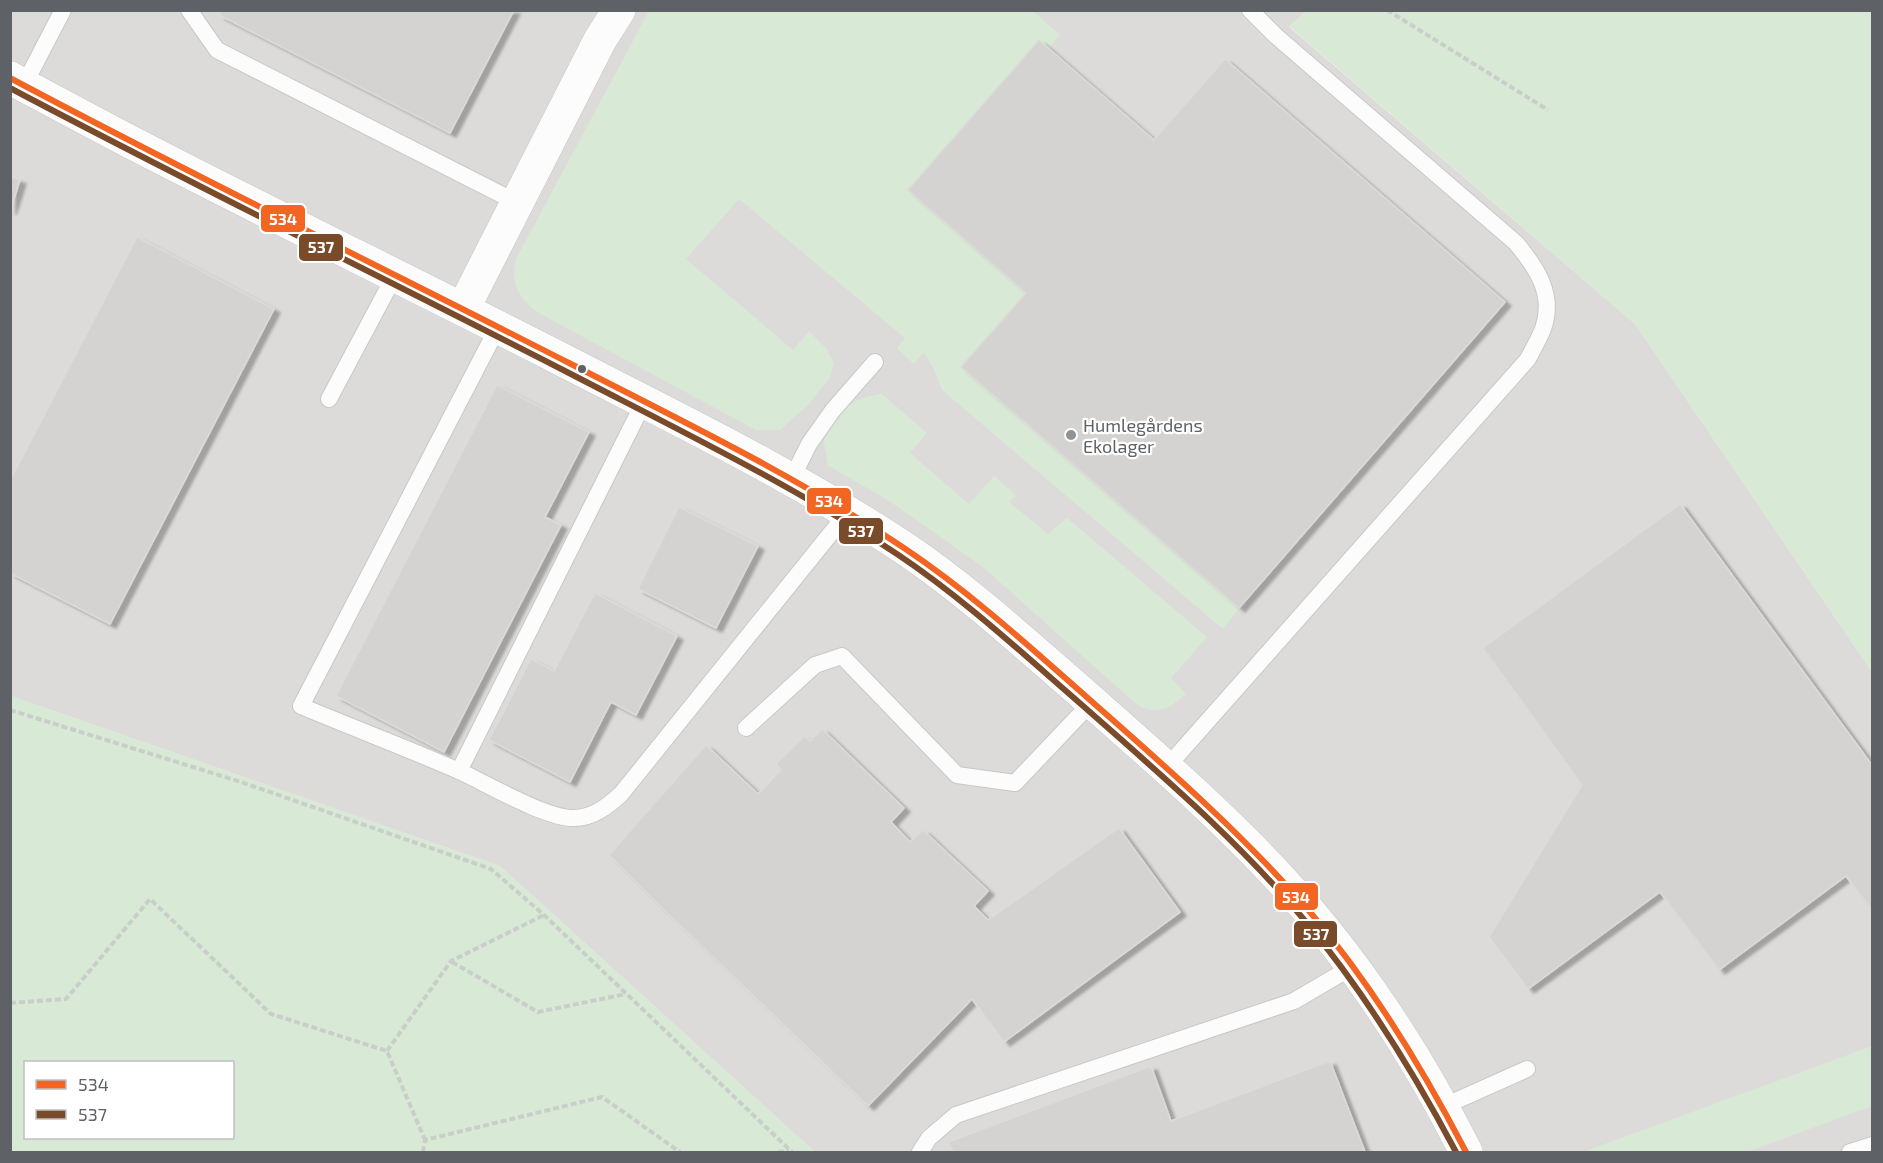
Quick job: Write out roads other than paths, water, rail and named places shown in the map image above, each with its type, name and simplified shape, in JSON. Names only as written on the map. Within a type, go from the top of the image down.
[{"type":"street","points":[[463,309],[600,40],[619,10]]},
{"type":"street","points":[[17,82],[644,402],[791,480],[848,512],[906,549],[947,579],[985,609],[1166,768],[1285,884],[1352,968],[1415,1061],[1442,1107],[1463,1152]]},
{"type":"lane","points":[[17,82],[63,10]]},
{"type":"lane","points":[[189,10],[217,50],[516,202]]},
{"type":"lane","points":[[1166,768],[1528,359],[1544,328],[1547,297],[1536,267],[1516,243],[1250,10]]},
{"type":"lane","points":[[329,399],[394,276]]},
{"type":"lane","points":[[498,327],[301,706],[459,771],[552,814],[573,818],[591,816],[621,794],[848,512]]},
{"type":"lane","points":[[791,480],[809,444],[833,410],[875,362]]},
{"type":"lane","points":[[459,771],[644,402]]},
{"type":"lane","points":[[746,728],[815,665],[842,656],[957,775],[1015,783],[1092,702]]},
{"type":"lane","points":[[920,1152],[929,1138],[956,1115],[1294,1001],[1352,968]]},
{"type":"lane","points":[[1442,1107],[1527,1069]]},
{"type":"lane","points":[[1850,1152],[1872,1145]]},
{"type":"place","name":"Humlegårdens Ekolager","points":[[1071,435]]}]
